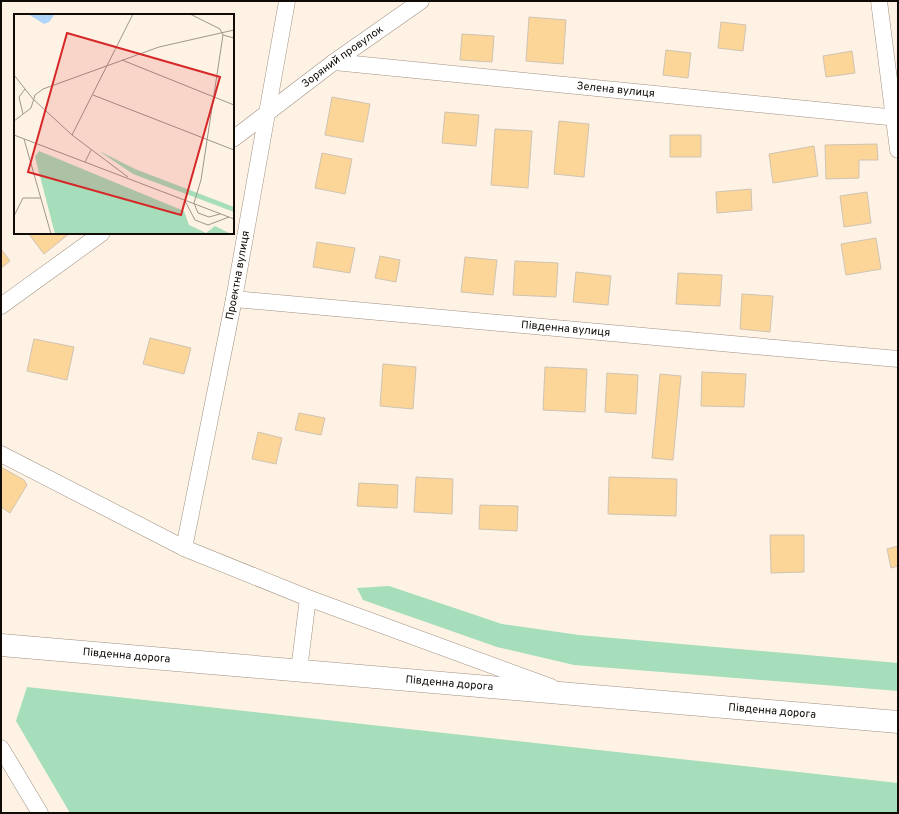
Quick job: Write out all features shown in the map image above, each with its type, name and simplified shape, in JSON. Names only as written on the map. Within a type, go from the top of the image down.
[{"type":"highway","name":"Південна дорога","points":[[1,645],[898,722]]},
{"type":"street","name":"Проектна вулиця","points":[[184,548],[234,299],[287,1]]},
{"type":"street","name":"Зоряний провулок","points":[[234,138],[334,62],[421,1]]},
{"type":"street","points":[[879,1],[896,117],[898,150]]},
{"type":"street","name":"Зелена вулиця","points":[[334,62],[896,117]]},
{"type":"street","points":[[1,306],[101,234]]},
{"type":"street","name":"Південна вулиця","points":[[234,299],[898,359]]},
{"type":"street","points":[[1,454],[184,548],[308,598],[568,693]]},
{"type":"street","points":[[298,670],[308,598]]},
{"type":"street","points":[[1,748],[40,813]]},
{"type":"green space","points":[[389,586],[502,624],[579,635],[898,663],[898,691],[574,665],[497,647],[363,600],[357,588]]},
{"type":"green space","points":[[27,687],[898,783],[898,813],[70,813],[16,721]]},
{"type":"building","points":[[529,17],[566,20],[563,64],[526,61]]},
{"type":"building","points":[[721,22],[746,25],[743,51],[718,48]]},
{"type":"building","points":[[462,34],[494,36],[492,62],[460,60]]},
{"type":"building","points":[[666,50],[691,53],[688,78],[663,75]]},
{"type":"building","points":[[852,51],[855,73],[826,77],[823,56]]},
{"type":"building","points":[[332,97],[370,104],[363,142],[325,135]]},
{"type":"building","points":[[445,112],[479,115],[476,146],[442,143]]},
{"type":"building","points":[[559,121],[589,124],[584,177],[554,174]]},
{"type":"building","points":[[495,129],[532,131],[528,188],[491,185]]},
{"type":"building","points":[[670,135],[701,135],[701,157],[670,157]]},
{"type":"building","points":[[877,144],[878,160],[859,160],[859,178],[826,179],[825,145]]},
{"type":"building","points":[[814,146],[818,176],[773,183],[769,154]]},
{"type":"building","points":[[322,153],[352,159],[345,194],[315,188]]},
{"type":"building","points":[[751,189],[752,210],[717,213],[716,192]]},
{"type":"building","points":[[867,192],[871,223],[844,227],[840,196]]},
{"type":"building","points":[[29,234],[69,234],[44,254]]},
{"type":"building","points":[[876,238],[881,269],[846,275],[841,244]]},
{"type":"building","points":[[317,242],[355,248],[350,273],[313,267]]},
{"type":"building","points":[[1,249],[10,261],[1,268]]},
{"type":"building","points":[[380,256],[400,260],[396,282],[375,278]]},
{"type":"building","points":[[465,257],[497,260],[493,295],[461,292]]},
{"type":"building","points":[[515,261],[558,263],[556,297],[513,295]]},
{"type":"building","points":[[576,272],[611,276],[608,305],[573,302]]},
{"type":"building","points":[[678,273],[722,275],[720,306],[676,304]]},
{"type":"building","points":[[742,294],[773,296],[770,332],[740,329]]},
{"type":"building","points":[[150,338],[191,348],[184,374],[143,364]]},
{"type":"building","points":[[34,339],[74,347],[67,380],[27,371]]},
{"type":"building","points":[[383,364],[416,367],[413,409],[380,406]]},
{"type":"building","points":[[545,367],[587,369],[585,412],[543,410]]},
{"type":"building","points":[[702,372],[746,374],[744,407],[701,406]]},
{"type":"building","points":[[607,373],[638,375],[636,414],[605,412]]},
{"type":"building","points":[[660,374],[681,376],[673,460],[652,458]]},
{"type":"building","points":[[299,413],[325,418],[321,435],[295,430]]},
{"type":"building","points":[[258,432],[282,438],[276,464],[252,459]]},
{"type":"building","points":[[1,467],[24,480],[27,485],[10,513],[1,507]]},
{"type":"building","points":[[416,477],[453,479],[452,514],[414,512]]},
{"type":"building","points":[[609,477],[677,479],[676,516],[608,514]]},
{"type":"building","points":[[359,483],[398,485],[397,508],[357,506]]},
{"type":"building","points":[[480,505],[518,506],[517,531],[479,529]]},
{"type":"building","points":[[770,535],[804,535],[804,572],[771,573]]},
{"type":"building","points":[[898,546],[898,566],[891,568],[887,549]]}]
